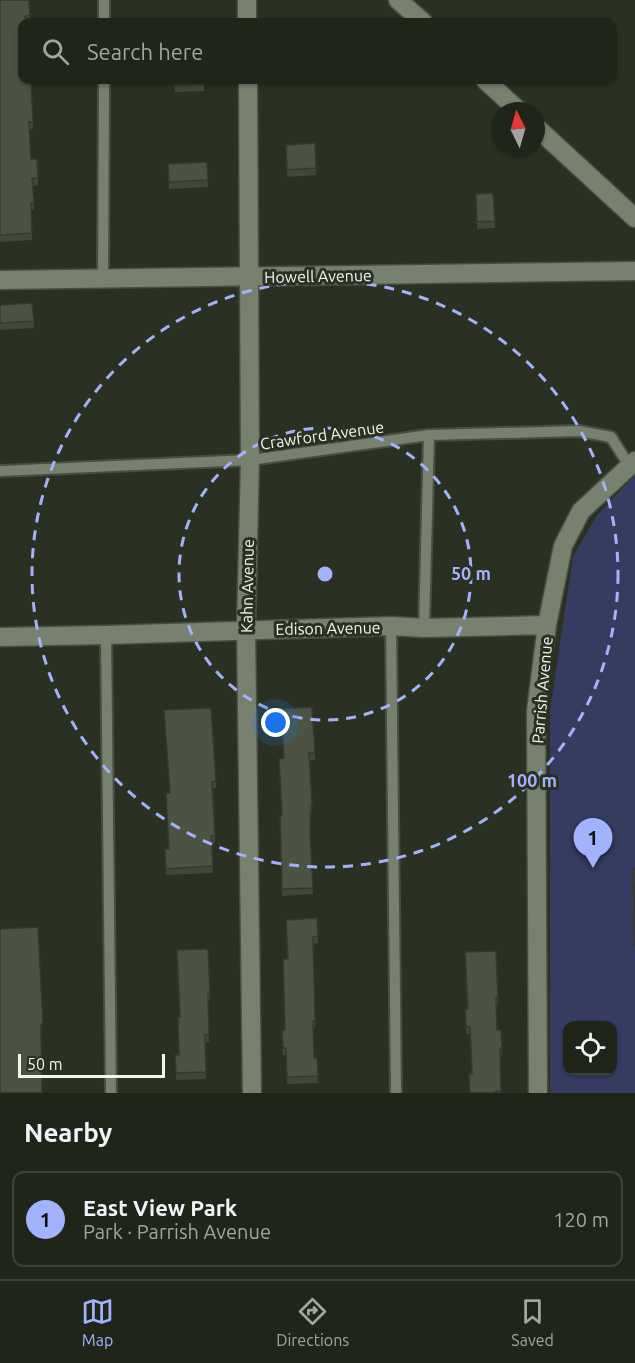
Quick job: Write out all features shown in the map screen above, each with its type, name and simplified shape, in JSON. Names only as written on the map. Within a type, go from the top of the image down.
[{"type":"street","points":[[247,0],[247,18]]},
{"type":"street","points":[[398,0],[418,18]]},
{"type":"street","name":"Kahn Avenue","points":[[248,84],[250,460],[246,629],[252,1093]]},
{"type":"street","points":[[489,84],[509,102]]},
{"type":"street","points":[[545,135],[635,218]]},
{"type":"street","name":"Howell Avenue","points":[[0,280],[635,271]]},
{"type":"street","name":"Parrish Avenue","points":[[538,1093],[536,711],[547,625],[563,546],[581,511],[632,464]]},
{"type":"street","name":"Edison Avenue","points":[[0,637],[246,629],[547,625]]},
{"type":"lane","points":[[104,0],[104,18]]},
{"type":"lane","points":[[103,278],[104,84]]},
{"type":"lane","name":"Crawford Avenue","points":[[0,471],[250,460],[429,435],[579,431],[611,437],[632,464]]},
{"type":"lane","points":[[424,628],[429,435]]},
{"type":"lane","points":[[391,626],[396,1093]]},
{"type":"lane","points":[[106,635],[111,1093]]},
{"type":"shaded area","points":[[635,475],[635,1093],[550,1093],[550,710],[573,556],[598,514]]},
{"type":"building","points":[[0,0],[29,0],[30,15],[18,18],[18,84],[31,84],[33,122],[29,122],[31,159],[37,159],[38,178],[32,179],[34,203],[31,203],[32,233],[0,235]]},
{"type":"building","points":[[315,143],[316,168],[287,170],[286,145]]},
{"type":"building","points":[[207,162],[208,180],[169,182],[168,164]]},
{"type":"building","points":[[493,193],[495,221],[477,222],[476,194]]},
{"type":"building","points":[[32,303],[34,321],[0,323],[0,305]]},
{"type":"building","points":[[312,707],[315,753],[309,753],[313,888],[282,889],[279,759],[284,758],[281,709]]},
{"type":"building","points":[[211,708],[216,781],[212,782],[215,836],[211,836],[213,866],[166,869],[165,849],[169,849],[166,793],[170,793],[164,710]]},
{"type":"building","points":[[633,869],[635,869],[635,946]]},
{"type":"building","points":[[317,918],[318,936],[313,937],[315,1021],[313,1021],[314,1058],[317,1058],[318,1076],[287,1077],[286,1048],[283,1048],[282,1030],[285,1030],[283,959],[288,959],[286,920]]},
{"type":"building","points":[[38,927],[43,1024],[41,1024],[42,1093],[0,1093],[0,929]]},
{"type":"building","points":[[208,949],[210,994],[208,994],[209,1035],[205,1035],[206,1072],[176,1073],[175,1055],[179,1055],[178,1018],[180,1017],[177,950]]},
{"type":"building","points":[[496,951],[497,1030],[501,1030],[502,1048],[500,1048],[501,1091],[470,1093],[469,1074],[472,1074],[470,1027],[466,1027],[465,1009],[468,1009],[465,952]]},
{"type":"place","name":"East View Park","points":[[593,868]]}]
